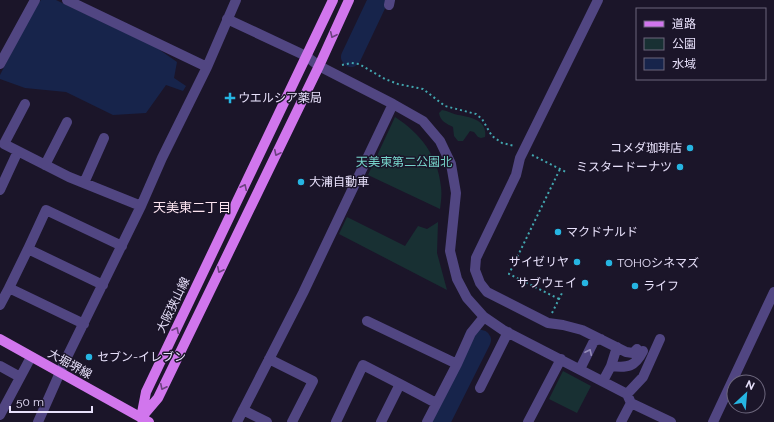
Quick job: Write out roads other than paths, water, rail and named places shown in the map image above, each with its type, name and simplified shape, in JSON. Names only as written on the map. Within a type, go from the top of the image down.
[{"type":"main road","name":"大阪狭山線","points":[[145,420],[146,392],[332,0]]},
{"type":"main road","points":[[145,420],[158,398],[319,66],[349,0]]},
{"type":"main road","name":"大堀堺線","points":[[0,339],[145,420]]},
{"type":"street","points":[[0,64],[35,0]]},
{"type":"street","points":[[67,0],[206,67]]},
{"type":"street","points":[[38,422],[61,374],[66,359],[141,206],[236,0]]},
{"type":"street","points":[[598,0],[520,158],[516,175],[476,258],[476,270],[480,283],[487,292],[548,323],[582,330],[626,352],[633,353],[640,350],[637,361],[632,365],[611,366]]},
{"type":"street","points":[[227,19],[306,56],[319,66],[423,121],[440,141],[451,164],[456,193],[450,251],[457,278],[467,298],[484,317],[508,332],[603,381],[671,422]]},
{"type":"street","points":[[25,104],[4,144],[69,177],[141,206]]},
{"type":"street","points":[[237,422],[306,286],[393,104]]},
{"type":"street","points":[[45,164],[67,122]]},
{"type":"street","points":[[84,183],[104,138]]},
{"type":"street","points":[[0,190],[18,151]]},
{"type":"street","points":[[0,305],[46,210],[122,246]]},
{"type":"street","points":[[28,249],[103,285]]},
{"type":"street","points":[[9,288],[84,324]]},
{"type":"street","points":[[713,422],[774,292]]},
{"type":"street","points":[[764,313],[774,318]]},
{"type":"street","points":[[427,422],[471,333],[484,317]]},
{"type":"street","points":[[367,320],[457,364]]},
{"type":"street","points":[[480,388],[508,332]]},
{"type":"street","points":[[580,370],[594,341],[601,339]]},
{"type":"street","points":[[621,422],[629,398],[643,377],[660,339]]},
{"type":"street","points":[[603,381],[611,366],[616,347]]},
{"type":"street","points":[[0,415],[31,357]]},
{"type":"street","points":[[269,359],[313,381],[292,422]]},
{"type":"street","points":[[528,422],[562,359]]},
{"type":"street","points":[[336,422],[363,365],[436,403]]},
{"type":"street","points":[[0,366],[20,377]]},
{"type":"street","points":[[381,422],[400,384]]},
{"type":"street","points":[[244,410],[266,422]]},
{"type":"water","points":[[41,0],[56,0],[157,48],[177,62],[174,78],[186,86],[183,91],[166,85],[146,113],[113,115],[66,92],[25,88],[0,79],[0,75],[33,11]]},
{"type":"waterway","points":[[351,57],[378,0]]},
{"type":"waterway","points":[[440,422],[481,340],[474,338]]},
{"type":"place","name":"ウエルシア薬局","points":[[230,98]]},
{"type":"place","name":"コメダ珈琲店","points":[[690,148]]},
{"type":"place","name":"ミスタードーナツ","points":[[680,167]]},
{"type":"place","name":"大浦自動車","points":[[301,182]]},
{"type":"place","name":"マクドナルド","points":[[558,232]]},
{"type":"place","name":"サイゼリヤ","points":[[577,262]]},
{"type":"place","name":"TOHOシネマズ","points":[[609,263]]},
{"type":"place","name":"サブウェイ","points":[[585,283]]},
{"type":"place","name":"ライフ","points":[[635,286]]},
{"type":"place","name":"セブン-イレブン","points":[[89,357]]},
{"type":"district","name":"天美東二丁目","points":[[192,207]]},
{"type":"park label","name":"天美東第二公園北","points":[[404,162]]}]
